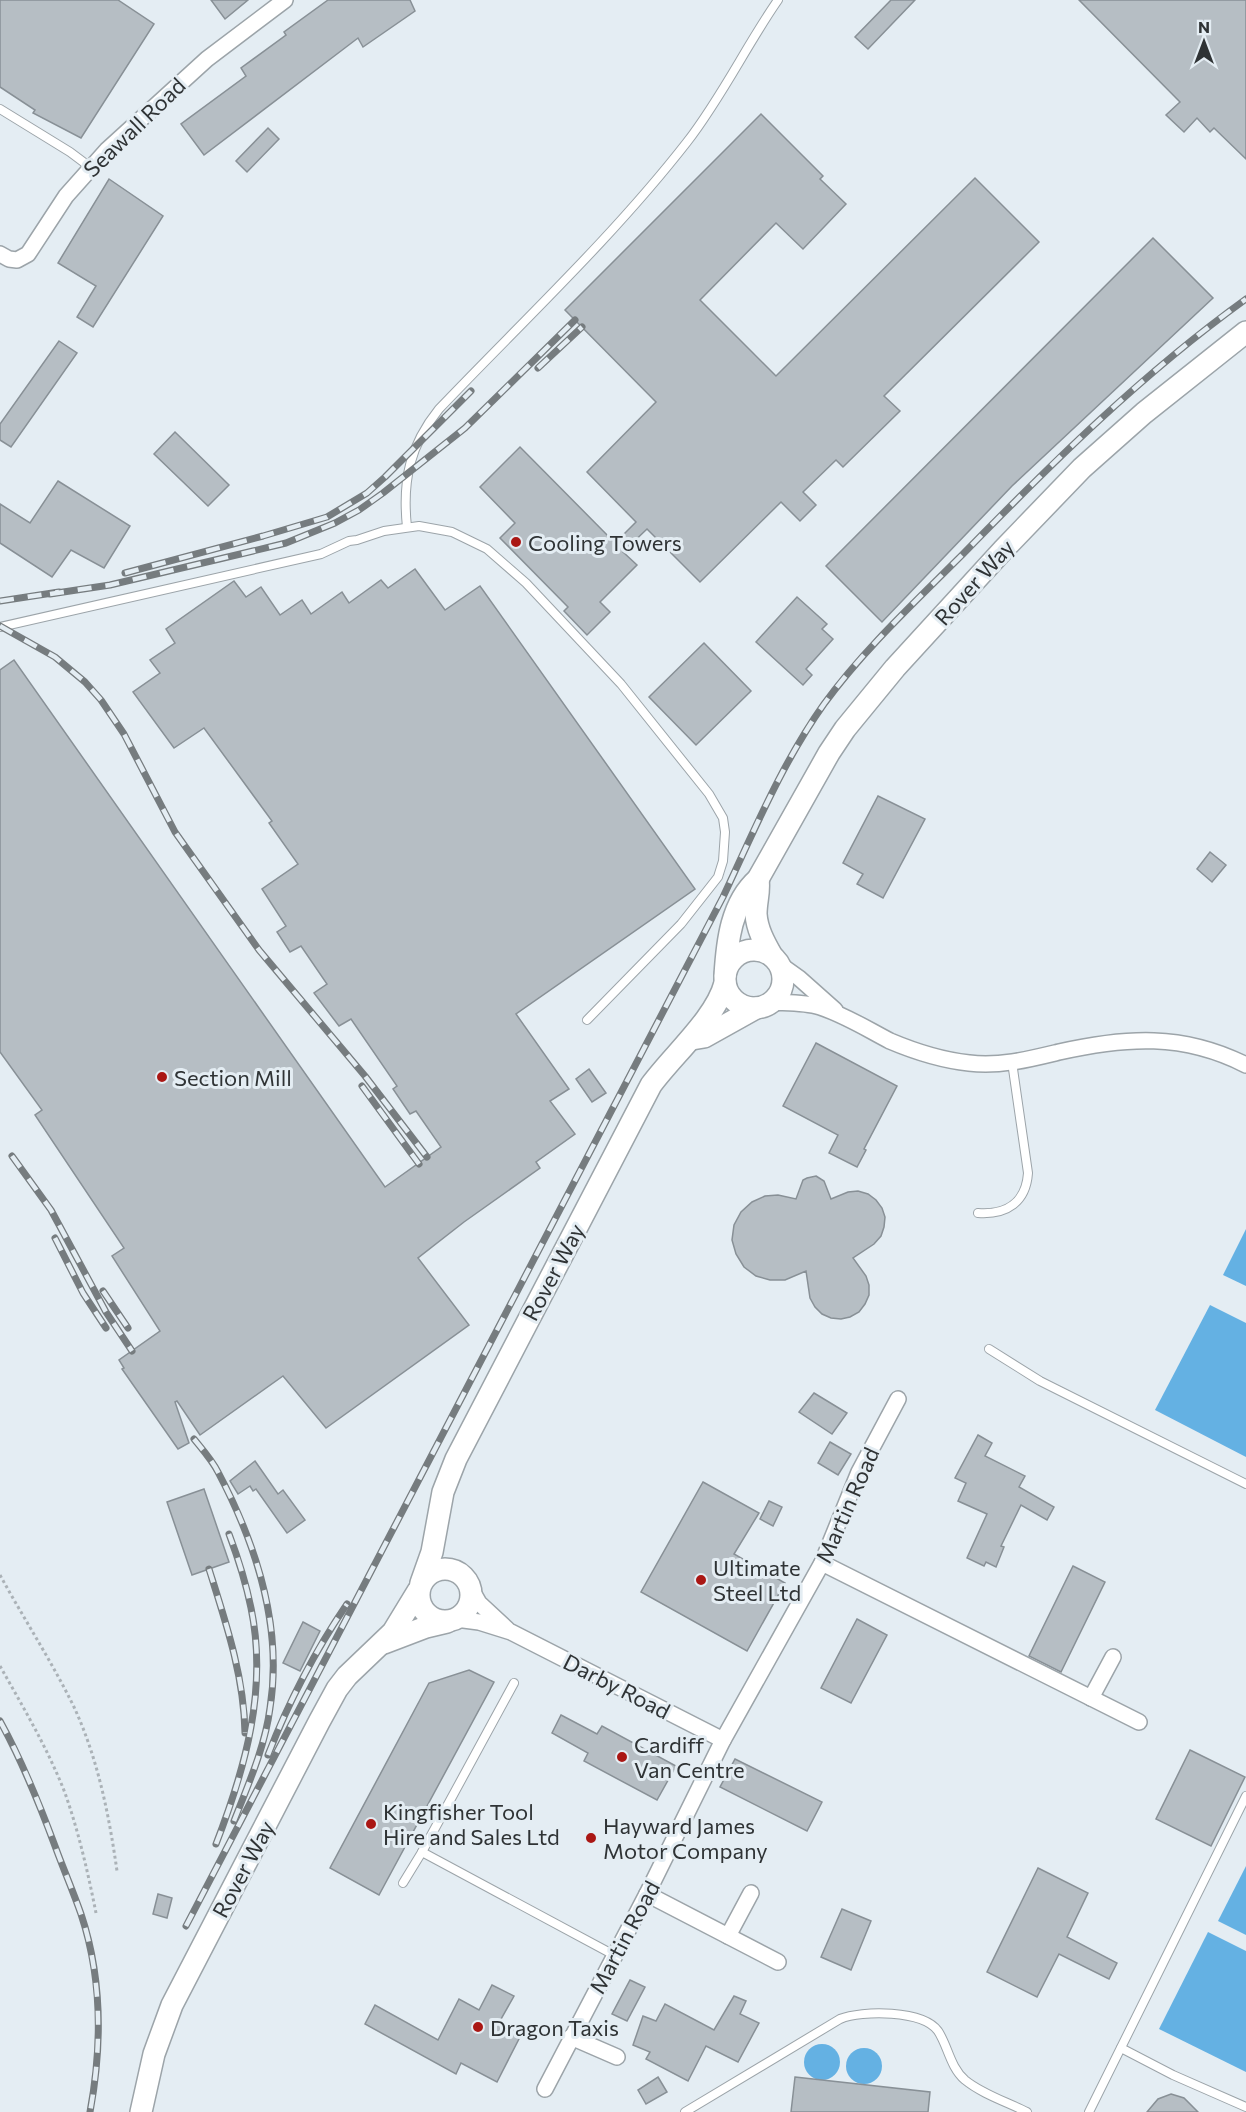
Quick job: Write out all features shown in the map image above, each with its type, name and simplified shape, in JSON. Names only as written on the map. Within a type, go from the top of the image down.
[{"type":"street","name":"Seawall Road","points":[[0,254],[16,260],[28,254],[66,196],[90,167],[177,85],[285,0]]},
{"type":"street","name":"Rover Way","points":[[141,2112],[163,2026],[185,1980],[337,1689],[357,1665],[381,1645],[404,1617],[420,1587],[431,1559],[443,1492],[456,1459],[651,1085],[663,1068],[692,1039],[695,1030],[718,999],[725,979],[728,940],[735,915],[747,888],[758,879],[829,753],[844,729],[895,668],[1082,468],[1144,413],[1246,333]]},
{"type":"street","name":"Rover Way","points":[[758,879],[760,889],[756,913],[758,926],[763,941],[775,959]]},
{"type":"street","points":[[839,1014],[799,978],[764,951],[746,950],[731,960],[725,979],[727,992],[738,1003],[818,1006],[839,1014],[891,1041],[932,1057],[973,1064],[1012,1062],[1104,1043],[1146,1039],[1200,1047],[1246,1065]]},
{"type":"street","points":[[763,1005],[781,988],[782,971],[775,959]]},
{"type":"street","name":"Rover Way","points":[[692,1039],[704,1037],[763,1005]]},
{"type":"street","name":"Martin Road","points":[[544,2089],[647,1894],[723,1740],[822,1563],[859,1472],[898,1399]]},
{"type":"street","name":"Rover Way","points":[[439,1518],[448,1557],[465,1581]]},
{"type":"street","points":[[822,1563],[1139,1722]]},
{"type":"street","points":[[442,1569],[465,1581],[470,1604],[467,1610],[452,1620],[439,1621],[425,1614],[421,1607],[420,1587],[434,1571],[442,1569]]},
{"type":"street","name":"Darby Road","points":[[465,1581],[482,1605],[511,1632]]},
{"type":"street","name":"Rover Way","points":[[381,1645],[426,1627],[452,1620]]},
{"type":"street","name":"Darby Road","points":[[452,1620],[479,1622],[511,1632],[723,1740]]},
{"type":"street","points":[[1091,1698],[1113,1657]]},
{"type":"street","points":[[728,1936],[751,1893]]},
{"type":"street","points":[[647,1894],[778,1962]]},
{"type":"street","points":[[571,2037],[617,2057]]},
{"type":"lane","points":[[407,527],[405,500],[408,473],[414,447],[425,427],[444,404],[610,231],[667,166],[711,109],[778,0]]},
{"type":"lane","points":[[0,109],[90,167]]},
{"type":"lane","points":[[0,627],[321,554],[349,541],[407,527],[436,528],[465,537],[487,549],[514,571],[634,699],[709,795],[723,818],[724,852],[721,869],[714,884],[681,924],[587,1020]]},
{"type":"lane","points":[[978,1213],[989,1214],[1005,1210],[1024,1193],[1028,1181],[1012,1062]]},
{"type":"lane","points":[[989,1349],[1040,1381],[1246,1484]]},
{"type":"lane","points":[[403,1883],[514,1683]]},
{"type":"lane","points":[[1089,2112],[1246,1796]]},
{"type":"lane","points":[[422,1852],[614,1955]]},
{"type":"lane","points":[[685,2112],[840,2019],[861,2014],[898,2015],[914,2017],[927,2022],[941,2037],[951,2060],[964,2079],[1027,2112]]},
{"type":"lane","points":[[1121,2048],[1173,2075],[1246,2107]]},
{"type":"path","points":[[0,1575],[53,1667],[79,1719],[103,1790],[117,1871]]},
{"type":"path","points":[[0,1666],[38,1733],[64,1792],[84,1856],[96,1913]]},
{"type":"water","points":[[1246,1229],[1246,1286],[1223,1275]]},
{"type":"water","points":[[1210,1305],[1246,1323],[1246,1457],[1155,1410]]},
{"type":"water","points":[[1246,1866],[1246,1935],[1218,1921]]},
{"type":"water","points":[[1208,1932],[1246,1951],[1246,2072],[1159,2029]]},
{"type":"water","points":[[822,2044],[835,2049],[840,2062],[835,2075],[822,2080],[809,2075],[804,2062],[809,2049]]},
{"type":"water","points":[[864,2048],[877,2053],[882,2066],[877,2079],[864,2084],[851,2079],[846,2066],[851,2053]]},
{"type":"building","points":[[0,0],[118,0],[154,24],[81,138],[33,113],[35,110],[0,87]]},
{"type":"building","points":[[211,0],[248,0],[225,19]]},
{"type":"building","points":[[328,0],[410,0],[415,11],[363,47],[358,38],[204,155],[181,124],[246,76],[241,68],[286,35],[284,32]]},
{"type":"building","points":[[891,0],[915,0],[868,49],[855,37]]},
{"type":"building","points":[[1079,0],[1246,0],[1246,159],[1214,128],[1210,132],[1197,118],[1184,132],[1166,115],[1180,102]]},
{"type":"building","points":[[761,114],[823,176],[820,179],[846,204],[803,249],[776,223],[700,300],[776,376],[975,178],[1039,242],[884,396],[900,411],[843,467],[836,460],[803,492],[816,505],[800,521],[781,502],[700,582],[647,529],[623,552],[637,565],[600,602],[610,612],[587,635],[564,611],[568,607],[500,538],[515,523],[480,487],[520,447],[615,543],[636,522],[587,472],[656,402],[565,310]]},
{"type":"building","points":[[268,128],[279,139],[247,172],[236,161]]},
{"type":"building","points":[[109,179],[163,216],[93,327],[77,317],[96,286],[58,263]]},
{"type":"building","points":[[1153,238],[1213,298],[1012,486],[882,622],[826,566]]},
{"type":"building","points":[[59,341],[77,353],[11,447],[0,440],[0,424]]},
{"type":"building","points":[[175,432],[229,485],[208,506],[154,454]]},
{"type":"building","points":[[58,481],[130,526],[104,568],[71,550],[52,577],[0,543],[0,504],[30,523]]},
{"type":"building","points":[[415,569],[445,610],[480,586],[695,889],[516,1014],[569,1089],[550,1101],[575,1134],[536,1162],[540,1168],[418,1258],[469,1325],[326,1428],[283,1376],[200,1435],[177,1401],[175,1402],[189,1443],[178,1449],[122,1369],[124,1368],[119,1360],[160,1331],[112,1256],[124,1248],[35,1115],[42,1110],[0,1052],[0,670],[14,660],[385,1187],[441,1147],[416,1111],[410,1114],[393,1089],[397,1086],[351,1019],[339,1026],[314,993],[327,984],[301,946],[290,952],[277,932],[286,926],[262,889],[298,864],[269,823],[272,821],[204,728],[174,748],[133,692],[160,673],[150,660],[175,643],[166,629],[234,581],[246,597],[261,587],[280,615],[302,600],[311,614],[342,592],[349,603],[381,580],[388,588]]},
{"type":"building","points":[[797,597],[827,624],[822,629],[833,639],[806,669],[812,675],[803,685],[756,642]]},
{"type":"building","points":[[704,643],[751,691],[696,745],[649,697]]},
{"type":"building","points":[[878,796],[925,819],[883,898],[857,884],[863,874],[843,863]]},
{"type":"building","points":[[1210,852],[1226,865],[1212,882],[1197,869]]},
{"type":"building","points":[[816,1043],[897,1086],[857,1167],[829,1153],[838,1135],[783,1106]]},
{"type":"building","points":[[589,1069],[606,1093],[592,1102],[576,1079]]},
{"type":"building","points":[[816,1176],[824,1181],[831,1199],[848,1192],[858,1191],[868,1194],[882,1208],[885,1217],[881,1236],[874,1244],[853,1258],[866,1276],[869,1295],[859,1312],[841,1319],[822,1314],[815,1307],[810,1298],[806,1271],[785,1280],[770,1280],[756,1276],[744,1267],[736,1254],[732,1240],[734,1225],[741,1212],[752,1202],[765,1196],[778,1195],[796,1199],[803,1180]]},
{"type":"building","points":[[814,1393],[847,1413],[832,1434],[799,1412]]},
{"type":"building","points":[[978,1435],[992,1443],[985,1456],[1025,1476],[1019,1487],[1054,1507],[1047,1520],[1021,1505],[1001,1546],[1004,1547],[996,1567],[986,1562],[984,1566],[967,1558],[987,1514],[958,1501],[966,1483],[955,1478]]},
{"type":"building","points":[[830,1442],[851,1454],[838,1475],[818,1463]]},
{"type":"building","points":[[255,1461],[278,1494],[283,1490],[305,1520],[287,1533],[256,1489],[253,1491],[250,1486],[238,1494],[230,1481]]},
{"type":"building","points":[[703,1482],[759,1513],[734,1554],[785,1583],[747,1651],[641,1592]]},
{"type":"building","points":[[204,1489],[229,1562],[192,1575],[167,1502]]},
{"type":"building","points":[[769,1501],[782,1507],[773,1526],[760,1519]]},
{"type":"building","points":[[1073,1566],[1105,1582],[1061,1672],[1029,1656]]},
{"type":"building","points":[[857,1619],[887,1635],[851,1703],[821,1688]]},
{"type":"building","points":[[303,1622],[320,1631],[300,1671],[283,1663]]},
{"type":"building","points":[[469,1670],[494,1682],[379,1895],[330,1868],[429,1683]]},
{"type":"building","name":"Cardiff Van Centre","points":[[561,1715],[597,1734],[602,1726],[676,1766],[657,1800],[584,1761],[588,1753],[552,1733]]},
{"type":"building","points":[[1190,1750],[1245,1777],[1211,1846],[1156,1819]]},
{"type":"building","points":[[735,1759],[822,1802],[807,1831],[720,1787]]},
{"type":"building","points":[[1038,1868],[1088,1893],[1067,1937],[1117,1963],[1109,1979],[1059,1954],[1037,1997],[987,1972]]},
{"type":"building","points":[[158,1894],[172,1898],[167,1918],[153,1914]]},
{"type":"building","points":[[842,1909],[871,1921],[851,1970],[821,1957]]},
{"type":"building","points":[[630,1980],[645,1987],[627,2021],[612,2014]]},
{"type":"building","name":"Dragon Taxis","points":[[492,1985],[514,1996],[500,2021],[522,2033],[497,2082],[461,2063],[456,2074],[365,2024],[375,2005],[438,2040],[459,1999],[479,2010]]},
{"type":"building","points":[[734,1996],[746,2001],[740,2014],[759,2023],[738,2062],[706,2046],[688,2081],[646,2059],[650,2052],[633,2045],[643,2016],[656,2021],[665,2004],[714,2030]]},
{"type":"building","points":[[658,2077],[667,2092],[646,2104],[638,2090]]},
{"type":"building","points":[[795,2077],[930,2092],[928,2112],[791,2112]]},
{"type":"building","points":[[1171,2094],[1184,2098],[1198,2112],[1147,2112],[1158,2099]]},
{"type":"railway","points":[[186,1926],[723,897],[782,774],[809,727],[839,684],[873,645],[1030,486],[1134,389],[1246,299]]},
{"type":"railway","points":[[50,594],[110,585],[286,543],[335,523],[383,493],[465,428],[575,320]]},
{"type":"railway","points":[[538,368],[582,327]]},
{"type":"railway","points":[[125,573],[327,517],[367,493],[471,391]]},
{"type":"railway","points":[[0,601],[59,592]]},
{"type":"railway","points":[[0,626],[55,657],[85,682],[101,700],[124,734],[175,832],[259,950],[365,1076],[427,1157]]},
{"type":"railway","points":[[362,1086],[419,1164]]},
{"type":"railway","points":[[12,1156],[51,1210],[106,1312],[132,1351]]},
{"type":"railway","points":[[55,1238],[83,1293],[106,1328]]},
{"type":"railway","points":[[103,1291],[128,1328]]},
{"type":"railway","points":[[194,1439],[216,1468],[244,1528],[263,1586],[273,1647],[273,1677],[268,1723],[255,1766],[234,1821]]},
{"type":"railway","points":[[216,1844],[244,1758],[251,1728],[257,1669],[256,1638],[251,1608],[242,1571],[229,1534]]},
{"type":"railway","points":[[209,1569],[238,1670],[245,1733]]},
{"type":"railway","points":[[268,1755],[303,1677],[347,1604]]},
{"type":"railway","points":[[0,1721],[36,1798],[78,1905],[88,1938],[98,2012],[97,2062],[90,2112]]},
{"type":"place","name":"Cooling Towers","points":[[516,542]]},
{"type":"place","name":"Section Mill","points":[[162,1077]]},
{"type":"place","name":"Ultimate Steel Ltd","points":[[701,1580]]},
{"type":"place","name":"Cardiff Van Centre","points":[[622,1757]]},
{"type":"place","name":"Kingfisher Tool Hire and Sales Ltd","points":[[371,1824]]},
{"type":"place","name":"Hayward James Motor Company","points":[[591,1838]]},
{"type":"place","name":"Dragon Taxis","points":[[478,2027]]}]
